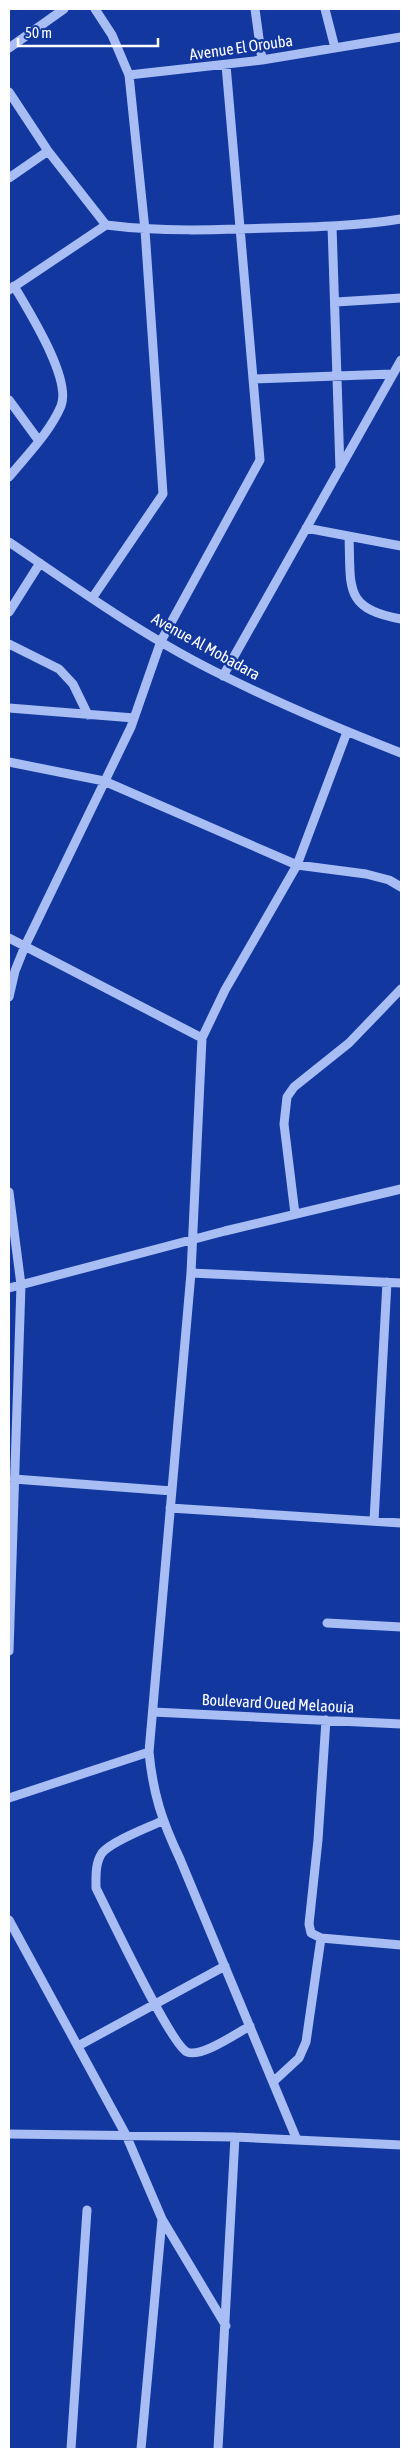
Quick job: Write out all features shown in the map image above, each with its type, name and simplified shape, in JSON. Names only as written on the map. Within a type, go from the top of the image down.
[{"type":"street","points":[[9,48],[64,9]]},
{"type":"street","points":[[93,598],[164,494],[145,230],[129,75],[112,35],[95,9]]},
{"type":"street","points":[[255,9],[262,60]]},
{"type":"street","points":[[325,9],[335,48]]},
{"type":"street","name":"Avenue El Orouba","points":[[129,75],[262,60],[401,37]]},
{"type":"street","points":[[9,997],[14,971],[134,718],[161,641],[260,460],[226,65]]},
{"type":"street","points":[[9,92],[48,150],[106,225]]},
{"type":"street","points":[[9,178],[48,150]]},
{"type":"street","points":[[9,477],[39,441],[62,404],[62,384],[43,335],[11,288],[106,225],[145,230],[240,229],[332,226],[401,219]]},
{"type":"street","points":[[332,226],[340,469]]},
{"type":"street","points":[[336,302],[401,298]]},
{"type":"street","points":[[223,676],[401,360]]},
{"type":"street","points":[[253,379],[392,374]]},
{"type":"street","points":[[9,400],[39,441]]},
{"type":"street","points":[[306,528],[401,546]]},
{"type":"street","points":[[349,536],[351,578],[358,602],[365,608],[401,619]]},
{"type":"street","name":"Avenue Al Mobadara","points":[[9,542],[161,641],[223,676],[347,732],[401,753]]},
{"type":"street","points":[[9,612],[40,563]]},
{"type":"street","points":[[9,644],[58,669],[73,684],[88,715]]},
{"type":"street","points":[[9,708],[134,718]]},
{"type":"street","points":[[297,2140],[225,1966],[162,1822],[151,1774],[149,1752],[191,1273],[202,1038],[225,990],[297,865],[347,732]]},
{"type":"street","points":[[9,762],[104,781],[297,865],[366,874],[389,880],[401,887]]},
{"type":"street","points":[[9,938],[202,1038]]},
{"type":"street","points":[[295,1214],[284,1124],[287,1097],[294,1087],[349,1043],[401,990]]},
{"type":"street","points":[[9,1288],[192,1240],[401,1189]]},
{"type":"street","points":[[9,1192],[21,1285],[9,1651]]},
{"type":"street","points":[[191,1273],[401,1284]]},
{"type":"street","points":[[374,1521],[387,1282]]},
{"type":"street","points":[[14,1479],[172,1491]]},
{"type":"street","points":[[170,1508],[401,1523]]},
{"type":"street","points":[[327,1623],[401,1627]]},
{"type":"street","name":"Boulevard Oued Melaouia","points":[[153,1712],[401,1724]]},
{"type":"street","points":[[326,1720],[318,1840],[308,1924],[311,1933],[321,1938],[401,1945]]},
{"type":"street","points":[[9,1798],[149,1752]]},
{"type":"street","points":[[162,1822],[119,1842],[102,1853],[96,1870],[96,1888],[155,2004],[180,2046],[188,2052],[201,2052],[250,2026]]},
{"type":"street","points":[[9,1920],[126,2135],[162,2219],[226,2326]]},
{"type":"street","points":[[273,2082],[299,2058],[306,2042],[321,1938]]},
{"type":"street","points":[[78,2046],[225,1966]]},
{"type":"street","points":[[9,2134],[235,2137],[401,2145]]},
{"type":"street","points":[[218,2449],[235,2137]]},
{"type":"street","points":[[70,2449],[87,2210]]},
{"type":"street","points":[[141,2449],[162,2219]]}]
